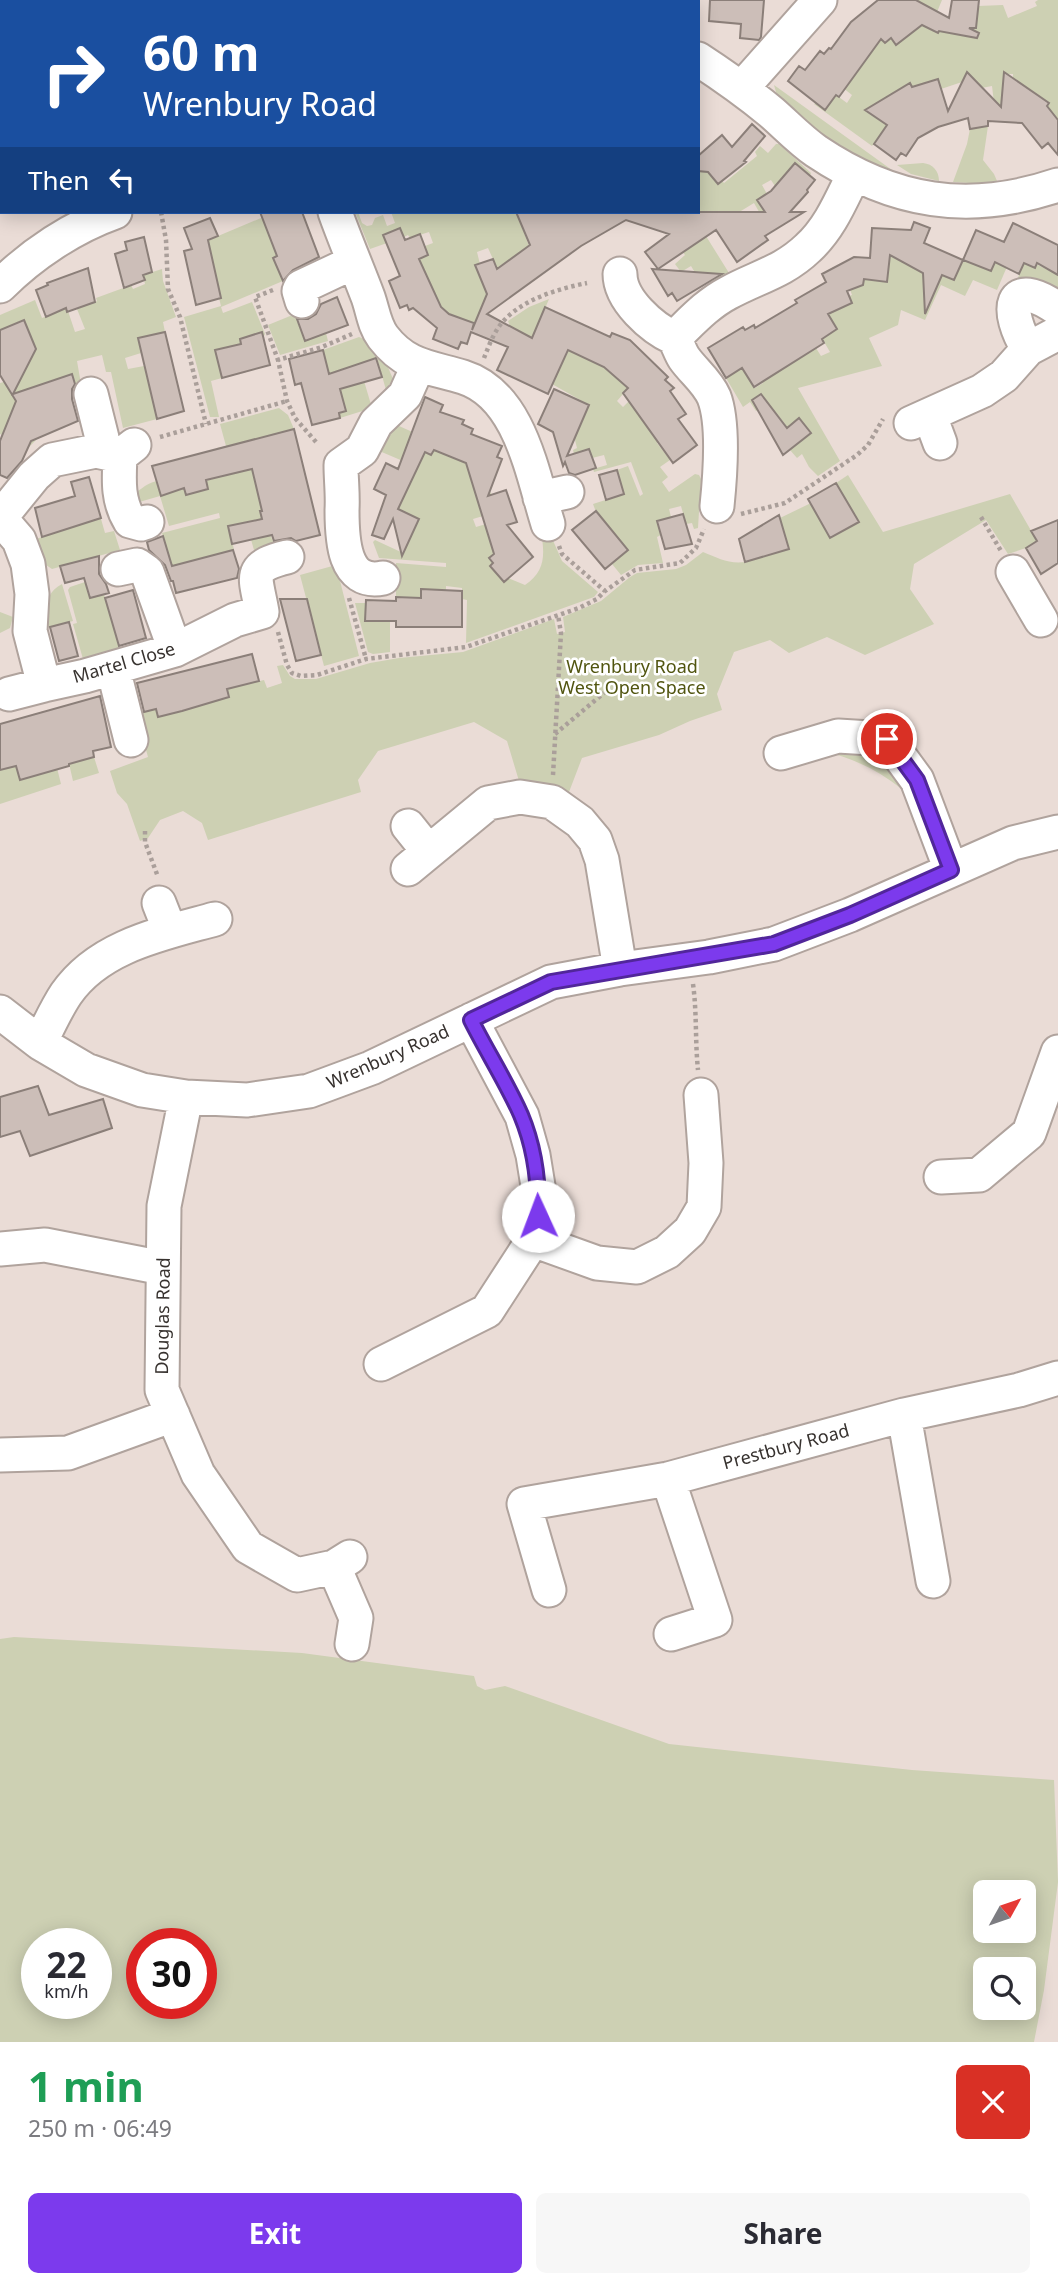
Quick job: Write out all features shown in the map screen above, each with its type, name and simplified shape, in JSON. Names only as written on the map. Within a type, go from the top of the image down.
[{"type":"street","points":[[742,88],[820,0]]},
{"type":"street","points":[[700,60],[742,88],[813,149],[854,174],[883,186],[924,198],[975,202],[1018,197],[1058,185]]},
{"type":"street","points":[[674,338],[705,308],[726,294],[781,270],[809,248],[825,229],[854,174]]},
{"type":"street","points":[[0,286],[34,256],[72,231],[111,214]]},
{"type":"street","points":[[336,214],[369,300],[375,324],[384,338],[418,366],[465,377],[496,396],[517,428],[553,513]]},
{"type":"street","points":[[301,296],[301,287],[354,262]]},
{"type":"street","points":[[620,274],[624,295],[648,321],[674,338],[685,358],[713,395],[719,415],[720,477],[717,506]]},
{"type":"street","points":[[1028,349],[1016,325],[1013,312],[1017,299],[1031,293],[1058,309]]},
{"type":"street","points":[[917,424],[982,391],[1004,376],[1028,349],[1058,333]]},
{"type":"street","points":[[383,578],[363,578],[349,562],[341,526],[341,465],[362,450],[376,423],[405,395],[418,366]]},
{"type":"street","points":[[91,394],[102,438],[124,454]]},
{"type":"street","points":[[44,685],[30,631],[32,594],[28,564],[19,540],[0,518],[34,476],[52,460],[96,450],[124,454]]},
{"type":"street","points":[[124,454],[122,505],[130,521],[141,524],[147,522]]},
{"type":"street","name":"Martel Close","points":[[9,694],[175,650],[235,620],[262,612],[257,571],[262,565],[287,557]]},
{"type":"street","points":[[118,569],[136,565],[147,572],[175,650]]},
{"type":"street","points":[[1010,566],[1040,621]]},
{"type":"street","points":[[113,668],[131,740]]},
{"type":"street","points":[[781,753],[838,736],[887,739],[917,780],[951,870]]},
{"type":"street","points":[[414,849],[488,803],[520,797],[552,802],[580,822],[595,840],[602,860],[620,969]]},
{"type":"street","name":"Wrenbury Road","points":[[0,1012],[40,1042],[86,1070],[142,1090],[186,1097],[247,1100],[309,1090],[371,1068],[551,982],[774,944],[850,915],[1013,843],[1058,832]]},
{"type":"street","points":[[40,1042],[67,993],[99,960],[135,943],[164,917],[215,919]]},
{"type":"street","points":[[381,1364],[487,1311],[533,1240],[539,1192],[533,1155],[522,1116],[471,1020]]},
{"type":"street","points":[[941,1177],[979,1174],[1029,1133],[1058,1052]]},
{"type":"street","points":[[533,1240],[597,1263],[637,1267],[667,1252],[690,1231],[704,1207],[706,1163],[701,1095]]},
{"type":"street","name":"Douglas Road","points":[[186,1097],[164,1206],[162,1390],[198,1474],[248,1547],[297,1575],[342,1562],[356,1618],[352,1644]]},
{"type":"street","points":[[0,1249],[45,1245],[163,1268]]},
{"type":"street","name":"Prestbury Road","points":[[549,1590],[521,1496],[668,1479],[904,1415],[1019,1390],[1058,1378]]},
{"type":"street","points":[[0,1455],[68,1453],[173,1415]]},
{"type":"street","points":[[904,1415],[933,1581]]},
{"type":"street","points":[[668,1479],[725,1616],[671,1634]]},
{"type":"path","points":[[161,214],[166,240],[168,289],[180,317],[206,424]]},
{"type":"path","points":[[479,368],[497,328],[507,317],[535,300],[571,286],[587,283]]},
{"type":"path","points":[[301,296],[288,288],[275,289],[255,297],[278,360],[287,401],[295,418],[316,442]]},
{"type":"path","points":[[278,360],[322,347],[375,324]]},
{"type":"path","points":[[124,454],[206,424],[287,401]]},
{"type":"path","points":[[280,641],[287,665],[292,673],[301,676],[317,675],[366,659],[466,647],[597,599],[635,570],[680,563],[696,548],[717,506],[736,516],[785,503],[868,445],[917,424]]},
{"type":"path","points":[[553,513],[562,555],[605,591]]},
{"type":"path","points":[[981,517],[1010,566]]},
{"type":"path","points":[[346,587],[366,659]]},
{"type":"path","points":[[552,802],[561,633],[558,615]]},
{"type":"path","points":[[554,735],[604,692]]},
{"type":"path","points":[[145,831],[145,842],[163,890],[164,917]]},
{"type":"path","points":[[692,975],[701,1095]]},
{"type":"green space","points":[[916,0],[942,0],[930,29],[938,33],[946,16],[949,17],[947,24],[950,33],[961,35],[961,27],[976,28],[978,6],[1003,5],[1008,18],[1037,6],[1035,2],[1038,0],[1058,0],[1058,120],[1039,119],[1049,103],[1035,94],[1013,88],[1013,74],[1004,74],[1000,119],[996,119],[992,86],[976,89],[962,82],[941,89],[938,79],[870,113],[887,125],[872,146],[814,104],[827,107],[832,92],[847,103],[852,95],[838,84],[854,61],[861,66],[873,50],[868,36],[891,38],[897,44]]},
{"type":"green space","points":[[774,85],[903,178],[830,148],[778,99]]},
{"type":"green space","points":[[988,126],[983,160],[997,181],[985,184],[953,182],[970,129]]},
{"type":"green space","points":[[779,144],[811,173],[810,175],[795,163],[781,180],[781,195],[771,180],[762,185],[767,194],[757,200],[767,215],[762,217],[754,203],[736,214],[706,214],[696,220],[729,273],[708,284],[710,278],[697,276],[691,266],[681,272],[675,264],[685,255],[669,234],[679,214],[700,214],[700,170],[712,170],[724,183],[757,156],[755,152],[760,146],[768,153]]},
{"type":"green space","points":[[923,163],[935,169],[939,181],[911,174],[897,165]]},
{"type":"green space","points":[[356,214],[359,214],[362,223],[367,226],[383,215],[387,226],[395,223],[392,214],[517,214],[529,246],[497,268],[488,248],[477,252],[488,297],[470,336],[437,328],[430,322],[441,307],[429,297],[434,291],[429,280],[421,283],[408,263],[428,255],[425,246],[433,243],[429,232],[410,238],[408,235],[404,237],[400,228],[384,234],[387,243],[370,249]]},
{"type":"green space","points":[[261,218],[298,248],[273,258],[281,276],[288,273],[290,278],[221,307],[223,313],[252,302],[265,334],[263,338],[247,342],[246,337],[240,338],[241,344],[215,350],[222,378],[211,381],[219,417],[210,417],[184,317],[221,306],[221,297],[208,245],[192,247]]},
{"type":"green space","points":[[891,248],[927,275],[923,283],[925,290],[942,275],[954,280],[963,258],[982,267],[1000,250],[1012,255],[997,290],[973,280],[965,296],[941,285],[925,320],[901,310],[898,325],[869,338],[882,366],[798,388],[840,461],[818,476],[802,454],[797,458],[790,450],[796,445],[799,418],[784,430],[778,430],[785,424],[778,415],[762,407],[756,411],[750,402],[743,407],[726,378],[744,367],[755,388],[763,383],[750,362],[816,348],[821,356],[830,352],[820,335],[825,337],[837,328],[823,306],[852,303],[849,287],[862,285],[864,279],[887,282]]},
{"type":"green space","points":[[1024,263],[1035,268],[1036,264],[1058,275],[1058,295],[1053,297],[1017,280]]},
{"type":"green space","points":[[162,269],[163,281],[176,317],[163,322],[165,332],[138,338],[141,353],[125,358],[128,369],[144,366],[157,419],[123,428],[111,372],[106,372],[102,355],[77,361],[82,390],[63,398],[55,379],[47,382],[49,389],[24,414],[37,439],[28,448],[0,434],[0,383],[15,379],[10,365],[33,356],[36,349],[14,324],[0,330],[0,315],[35,300],[42,318],[67,308],[75,332],[85,329],[77,309],[97,301],[96,298],[131,285],[133,289],[145,284],[143,275]]},
{"type":"green space","points":[[549,299],[544,311],[545,345],[519,331],[513,335],[508,321],[529,307]]},
{"type":"green space","points":[[295,314],[305,341],[326,333],[328,341],[280,355],[268,325]]},
{"type":"green space","points":[[359,337],[364,339],[387,365],[393,379],[386,390],[377,358],[359,364],[372,408],[340,418],[339,413],[346,411],[343,399],[335,400],[333,393],[341,391],[339,383],[332,385],[323,350]]},
{"type":"green space","points":[[569,350],[598,364],[604,350],[630,386],[617,401],[623,407],[635,395],[673,431],[657,443],[670,460],[660,467],[668,477],[662,482],[669,492],[695,474],[701,479],[698,528],[694,529],[692,523],[686,524],[681,506],[669,509],[671,517],[661,535],[657,537],[663,563],[638,565],[621,575],[612,564],[628,550],[596,512],[593,504],[624,494],[617,470],[628,466],[640,496],[643,494],[631,462],[594,472],[593,469],[607,465],[604,455],[592,458],[589,449],[574,454],[573,450],[577,448],[571,415],[583,420],[589,405],[552,384]]},
{"type":"green space","points":[[279,408],[288,415],[294,429],[245,443],[254,477],[270,473],[279,507],[260,511],[275,546],[254,550],[246,522],[229,526],[234,550],[157,570],[152,559],[168,553],[162,533],[220,518],[219,513],[169,526],[160,496],[129,505],[127,498],[157,481],[161,495],[184,489],[186,495],[207,489],[206,481],[224,475],[217,448],[226,446],[220,424]]},
{"type":"green space","points":[[399,426],[417,434],[413,447],[431,455],[440,435],[464,449],[492,495],[478,499],[483,516],[473,519],[476,527],[486,524],[508,578],[525,585],[536,576],[543,553],[542,538],[551,536],[562,561],[598,592],[594,597],[466,643],[467,600],[462,599],[462,588],[446,586],[446,590],[421,590],[421,598],[396,597],[396,563],[446,567],[446,563],[379,558],[373,542],[375,540],[403,553],[419,519],[398,509],[417,467],[377,450],[389,433]]},
{"type":"green space","name":"Wrenbury Road West Open Space","points":[[848,475],[883,532],[1010,494],[1037,541],[1008,554],[986,520],[914,564],[910,589],[934,624],[865,655],[827,637],[789,653],[770,640],[734,652],[717,694],[722,710],[659,735],[582,758],[569,792],[539,782],[519,781],[507,741],[474,722],[378,751],[358,780],[361,792],[208,840],[202,823],[183,811],[160,820],[148,838],[140,841],[127,804],[117,793],[110,771],[148,757],[136,714],[156,709],[158,717],[229,697],[227,689],[264,680],[267,688],[282,683],[277,666],[283,665],[295,679],[316,679],[370,663],[463,652],[554,619],[557,634],[565,632],[563,617],[601,601],[637,573],[676,569],[703,552],[728,561],[745,562],[780,518],[811,503],[831,538],[859,522],[836,483]]},
{"type":"green space","points":[[99,512],[105,533],[114,531],[120,550],[52,569],[46,565],[36,539],[72,527]]},
{"type":"green space","points":[[336,565],[359,656],[324,666],[300,575]]},
{"type":"green space","points":[[85,582],[90,598],[104,594],[119,648],[83,659],[73,624],[77,623],[68,590]]},
{"type":"green space","points":[[62,584],[73,621],[47,628],[49,597]]},
{"type":"green space","points":[[355,603],[366,603],[366,620],[390,621],[390,652],[368,652]]},
{"type":"green space","points":[[0,612],[13,617],[10,628],[0,633]]},
{"type":"green space","points":[[52,748],[61,784],[0,804],[0,770],[16,766],[20,780],[29,778]]},
{"type":"green space","points":[[822,751],[886,753],[909,788],[903,790],[865,766]]},
{"type":"green space","points":[[94,757],[99,773],[73,781],[68,759]]},
{"type":"green space","points":[[14,1637],[302,1653],[474,1676],[477,1686],[485,1690],[505,1686],[669,1744],[912,1770],[1054,1780],[1058,1882],[1044,1990],[1034,2042],[0,2042],[0,1639]]},
{"type":"building","points":[[710,0],[764,0],[759,40],[740,38],[741,24],[709,21]]},
{"type":"building","points":[[878,0],[916,0],[949,18],[952,0],[979,0],[976,28],[969,28],[979,33],[977,38],[939,31],[938,33],[922,25],[896,45],[891,38],[885,43],[881,39],[839,97],[836,95],[825,110],[788,81],[799,66],[805,70],[820,51],[824,54],[831,49],[851,22]]},
{"type":"building","points":[[967,72],[1001,107],[1004,72],[1049,103],[1047,106],[1058,120],[1058,155],[1048,143],[1042,148],[1022,123],[988,121],[988,126],[970,129],[968,118],[938,127],[918,138],[906,156],[901,153],[896,160],[874,144],[887,125],[865,110],[910,83],[912,87],[938,79],[948,111]]},
{"type":"building","points":[[752,124],[765,136],[744,161],[746,162],[718,184],[708,172],[700,171],[700,154],[722,135],[732,147]]},
{"type":"building","points":[[795,163],[815,180],[790,212],[804,212],[765,236],[768,240],[737,262],[716,230],[658,269],[645,252],[669,234],[626,220],[581,246],[487,314],[532,338],[545,307],[610,337],[612,333],[630,340],[668,377],[665,380],[674,388],[670,391],[686,414],[678,419],[697,445],[673,463],[623,393],[628,388],[604,367],[568,350],[548,394],[497,370],[508,347],[471,332],[467,344],[461,342],[458,349],[433,339],[437,328],[413,308],[409,310],[407,305],[400,308],[389,281],[400,276],[383,235],[400,228],[405,240],[420,234],[428,255],[419,259],[441,307],[449,314],[474,323],[472,330],[487,294],[475,265],[493,259],[497,269],[530,245],[517,214],[765,212],[757,200],[771,191]]},
{"type":"building","points":[[261,214],[303,214],[319,257],[293,270],[283,281],[273,258],[277,256]]},
{"type":"building","points":[[210,218],[218,236],[208,240],[221,298],[196,305],[184,251],[192,249],[184,228]]},
{"type":"building","points":[[914,222],[930,228],[924,243],[963,260],[954,280],[942,275],[925,314],[923,273],[890,255],[887,282],[864,279],[863,285],[847,291],[852,303],[828,314],[837,329],[822,339],[824,343],[754,387],[742,368],[726,378],[708,348],[743,327],[745,330],[754,325],[755,328],[797,303],[795,300],[826,282],[822,274],[854,257],[870,258],[872,228],[911,230]]},
{"type":"building","points":[[1013,223],[1058,245],[1058,275],[1037,263],[1035,268],[1024,263],[1019,274],[995,262],[991,271],[963,260],[976,230],[1004,242]]},
{"type":"building","points":[[144,237],[152,272],[143,275],[145,280],[124,288],[115,254],[127,250],[125,242]]},
{"type":"building","points":[[88,268],[95,302],[67,312],[66,308],[46,317],[36,290],[48,285],[47,283]]},
{"type":"building","points":[[652,269],[722,274],[677,301],[672,293],[668,296]]},
{"type":"building","points":[[337,297],[348,325],[305,341],[297,319],[308,319],[316,314],[321,304]]},
{"type":"building","points":[[24,320],[36,349],[13,394],[72,374],[75,384],[72,399],[78,421],[31,441],[22,461],[7,478],[0,475],[0,441],[16,401],[0,375],[0,330]]},
{"type":"building","points":[[165,332],[184,411],[157,419],[138,338]]},
{"type":"building","points":[[262,332],[270,365],[222,378],[215,350],[241,344],[240,339]]},
{"type":"building","points":[[323,350],[329,374],[376,358],[382,377],[340,389],[346,411],[339,413],[340,418],[312,425],[301,383],[295,385],[289,359]]},
{"type":"building","points":[[554,389],[589,405],[567,456],[589,449],[596,468],[575,475],[569,473],[565,462],[563,466],[553,432],[538,424]]},
{"type":"building","points":[[761,394],[787,428],[799,418],[811,433],[783,455],[752,400]]},
{"type":"building","points":[[425,397],[443,405],[440,412],[464,420],[462,424],[473,429],[471,434],[502,446],[497,457],[502,459],[488,496],[506,490],[517,522],[507,525],[533,557],[504,582],[490,566],[493,563],[489,558],[494,554],[466,463],[434,450],[431,455],[425,452],[398,509],[419,519],[402,556],[393,519],[384,539],[372,535],[386,495],[374,489],[386,463],[398,469]]},
{"type":"building","points":[[294,429],[320,535],[296,541],[291,538],[274,541],[272,535],[232,544],[228,526],[262,519],[252,469],[206,480],[208,489],[186,495],[184,488],[161,496],[152,466]]},
{"type":"building","points":[[617,470],[624,494],[606,500],[599,475]]},
{"type":"building","points":[[89,477],[101,518],[42,537],[35,508],[75,496],[71,482]]},
{"type":"building","points":[[836,483],[859,522],[830,538],[808,499]]},
{"type":"building","points":[[596,511],[628,550],[605,569],[572,530]]},
{"type":"building","points":[[683,514],[692,544],[665,549],[657,521]]},
{"type":"building","points":[[779,515],[789,549],[745,562],[739,539]]},
{"type":"building","points":[[1058,520],[1058,563],[1041,574],[1026,548],[1037,541],[1031,531]]},
{"type":"building","points":[[163,536],[172,566],[233,550],[239,569],[237,578],[176,593],[165,565],[149,550],[147,542]]},
{"type":"building","points":[[99,556],[99,574],[109,593],[90,598],[84,578],[65,583],[60,566]]},
{"type":"building","points":[[421,589],[462,591],[462,627],[396,627],[396,621],[365,621],[366,600],[421,598]]},
{"type":"building","points":[[133,590],[146,638],[119,646],[105,598]]},
{"type":"building","points":[[280,599],[307,599],[321,655],[296,661]]},
{"type":"building","points":[[69,622],[78,656],[59,661],[50,627]]},
{"type":"building","points":[[252,654],[259,681],[227,689],[229,697],[182,711],[158,717],[156,709],[144,712],[137,683]]},
{"type":"building","points":[[100,696],[111,747],[93,751],[94,757],[20,780],[16,766],[0,770],[0,724]]},
{"type":"building","points":[[38,1086],[49,1115],[103,1099],[112,1128],[30,1156],[20,1131],[0,1137],[0,1097]]},
{"type":"route","points":[[538,1216],[539,1192],[533,1155],[522,1116],[471,1020],[551,982],[774,944],[850,915],[951,870],[917,780],[887,739]]}]
